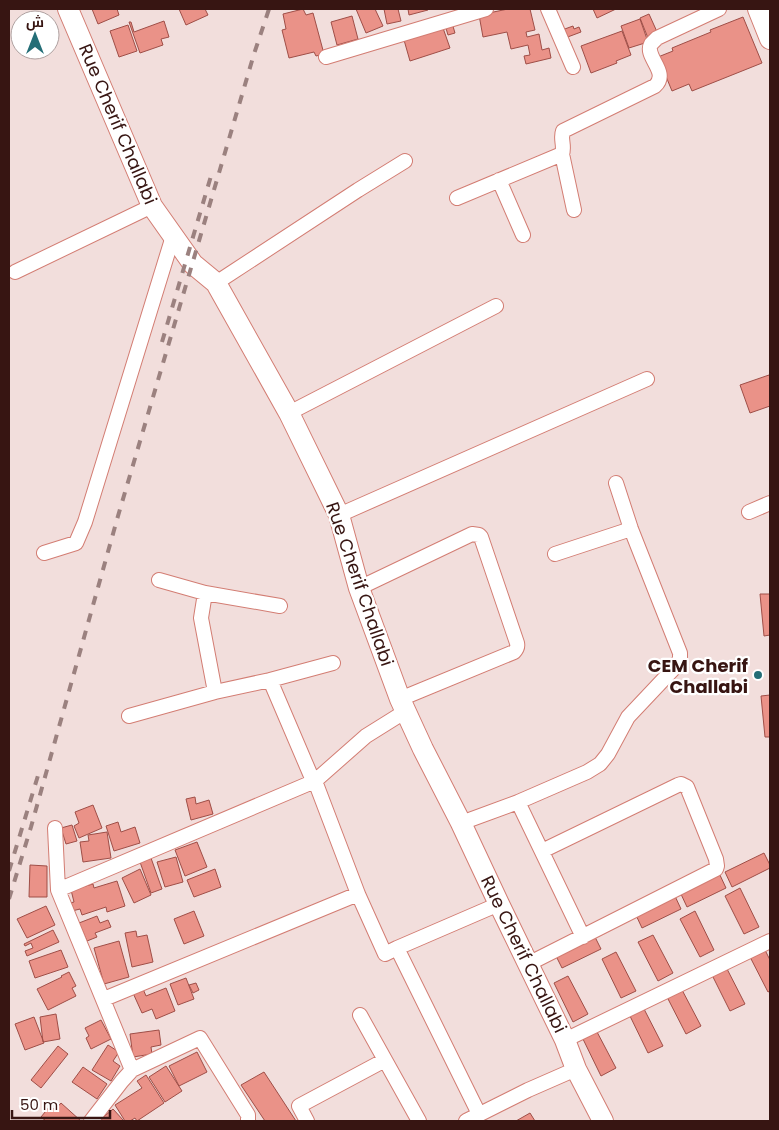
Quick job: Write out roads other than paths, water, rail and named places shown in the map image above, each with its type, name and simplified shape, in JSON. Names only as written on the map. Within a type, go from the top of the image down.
[{"type":"street","name":"Rue Cherif Challabi","points":[[68,9],[152,206],[193,264],[216,283],[288,413],[339,515],[358,588],[403,705],[565,1040],[576,1069],[603,1121]]},
{"type":"street","points":[[326,56],[486,9]]},
{"type":"street","points":[[548,9],[573,67]]},
{"type":"street","points":[[574,210],[562,154],[564,149],[561,136],[563,131],[655,86],[659,82],[660,76],[650,50],[652,43],[657,38],[719,9]]},
{"type":"street","points":[[758,9],[770,39]]},
{"type":"street","points":[[457,198],[562,154]]},
{"type":"street","points":[[216,283],[405,161]]},
{"type":"street","points":[[499,180],[523,235]]},
{"type":"street","points":[[15,272],[152,206]]},
{"type":"street","points":[[44,553],[76,543],[85,522],[173,236]]},
{"type":"street","points":[[288,413],[496,306]]},
{"type":"street","points":[[339,515],[647,379]]},
{"type":"street","points":[[461,823],[518,802],[587,772],[600,764],[608,754],[628,717],[678,664],[680,653],[631,529],[616,483]]},
{"type":"street","points":[[749,512],[770,503]]},
{"type":"street","points":[[555,554],[631,529]]},
{"type":"street","points":[[58,890],[315,781],[403,705],[517,650],[518,646],[479,535],[472,534],[358,588]]},
{"type":"street","points":[[159,580],[205,593],[280,606]]},
{"type":"street","points":[[205,593],[201,618],[214,692]]},
{"type":"street","points":[[129,716],[214,692],[270,680],[333,663]]},
{"type":"street","points":[[270,680],[311,776],[315,781],[358,894],[385,954],[499,904]]},
{"type":"street","points":[[528,964],[716,869],[717,863],[686,787],[681,784],[542,851]]},
{"type":"street","points":[[518,802],[584,937]]},
{"type":"street","points":[[55,828],[58,890],[132,1070]]},
{"type":"street","points":[[104,999],[358,894]]},
{"type":"street","points":[[565,1040],[770,941]]},
{"type":"street","points":[[397,948],[479,1114]]},
{"type":"street","points":[[360,1015],[419,1121]]},
{"type":"street","points":[[91,1121],[132,1070],[200,1038],[248,1115],[248,1121]]},
{"type":"street","points":[[307,1121],[299,1106],[385,1060]]},
{"type":"street","points":[[466,1121],[528,1090],[576,1069]]},
{"type":"railway","points":[[9,899],[118,516],[254,54],[269,9]]},
{"type":"railway","points":[[162,342],[211,176]]},
{"type":"railway","points":[[9,871],[40,769]]},
{"type":"place","name":"CEM Cherif Challabi","points":[[758,675]]}]
